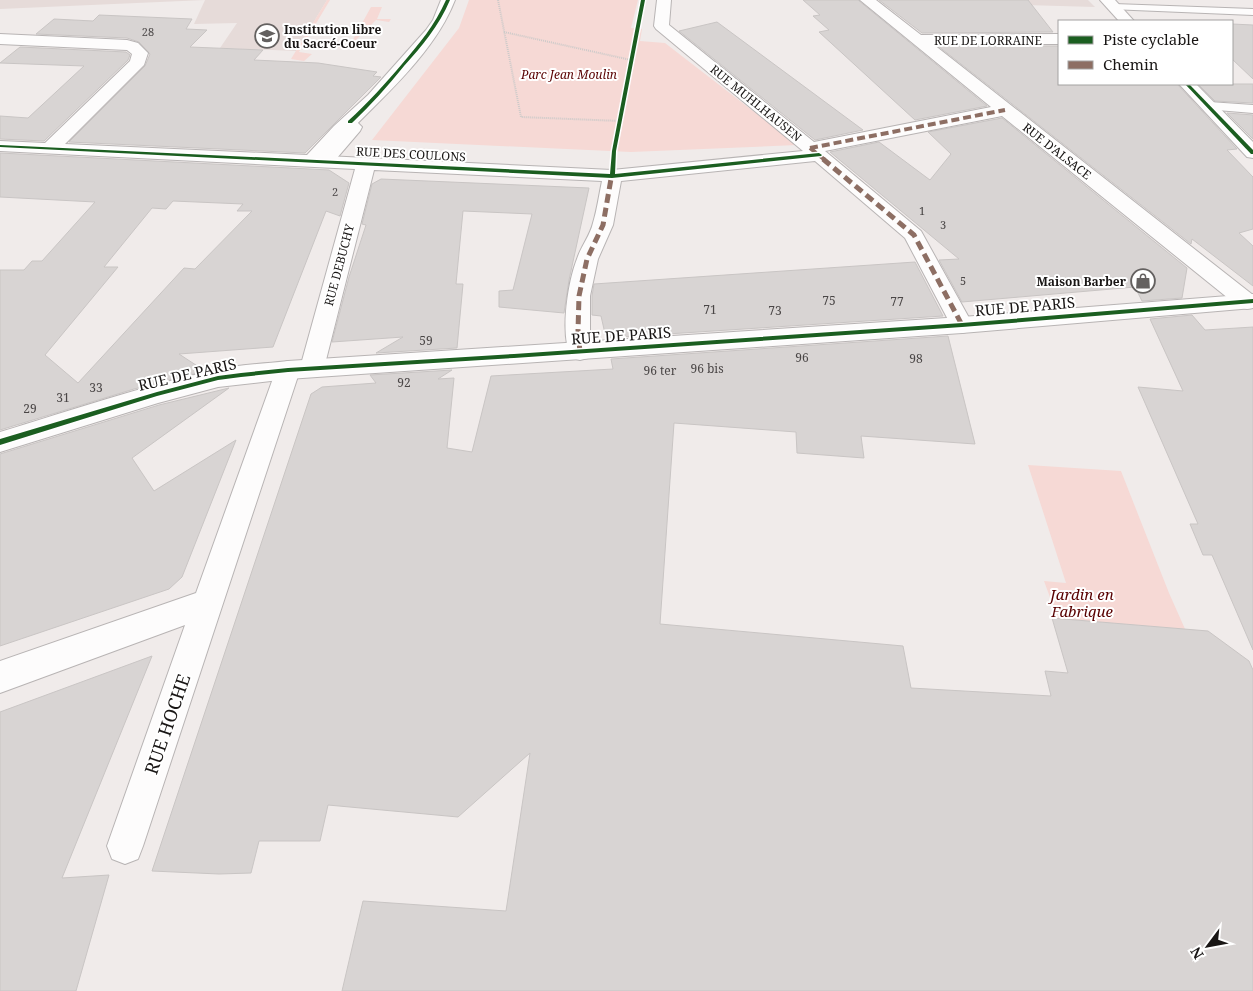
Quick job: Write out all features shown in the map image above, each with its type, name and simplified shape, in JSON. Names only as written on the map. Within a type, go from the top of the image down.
[{"type":"street","points":[[319,162],[350,122],[374,99],[431,33],[440,20],[448,0]]},
{"type":"street","name":"RUE MUHLHAUSEN","points":[[664,0],[661,26],[815,151],[1005,110]]},
{"type":"street","name":"RUE D'ALSACE","points":[[867,0],[1250,301]]},
{"type":"street","points":[[1110,4],[1126,20]]},
{"type":"street","points":[[0,39],[127,45],[133,46],[140,53],[138,62],[50,148]]},
{"type":"street","name":"RUE DE LORRAINE","points":[[917,40],[1058,40]]},
{"type":"street","points":[[1188,85],[1253,152]]},
{"type":"street","name":"RUE DES COULONS","points":[[0,146],[612,176],[815,151]]},
{"type":"street","points":[[815,151],[914,235],[962,325]]},
{"type":"street","name":"RUE DEBUCHY","points":[[300,369],[366,163]]},
{"type":"street","points":[[580,352],[578,331],[579,296],[587,259],[603,225],[612,176]]},
{"type":"street","name":"RUE DE PARIS","points":[[0,442],[192,384],[241,375],[300,369],[580,352],[962,325],[1250,301]]},
{"type":"street","name":"RUE HOCHE","points":[[125,846],[208,603],[300,369]]},
{"type":"street","points":[[0,677],[208,603]]},
{"type":"lane","points":[[1110,4],[1253,12]]},
{"type":"lane","points":[[1209,106],[1253,109]]},
{"type":"path","points":[[498,0],[521,117],[620,121]]},
{"type":"path","points":[[504,32],[631,60]]},
{"type":"shaded area","points":[[0,0],[205,0],[0,9]]},
{"type":"shaded area","name":"Institution libre du Sacré-Coeur","points":[[205,0],[327,0],[296,51],[220,48],[237,23],[194,24]]},
{"type":"shaded area","points":[[1022,0],[1088,0],[1095,7],[1025,5]]},
{"type":"green space","points":[[327,0],[330,0],[299,52],[312,54],[304,61],[291,59]]},
{"type":"green space","name":"Parc Jean Moulin","points":[[469,0],[638,0],[631,28],[642,29],[640,41],[665,43],[797,145],[631,152],[372,140],[459,28]]},
{"type":"green space","points":[[371,7],[382,7],[377,19],[391,19],[389,22],[376,20],[347,49],[334,47],[335,45],[350,45]]},
{"type":"green space","name":"Jardin en Fabrique","points":[[1028,465],[1121,471],[1185,629],[1058,619],[1044,581],[1066,583]]},
{"type":"building","points":[[803,0],[858,0],[987,106],[915,120],[819,32],[829,30],[813,16],[820,15]]},
{"type":"building","points":[[879,0],[1028,0],[1053,32],[922,33]]},
{"type":"building","points":[[99,15],[192,19],[186,29],[207,30],[190,47],[263,50],[254,60],[318,63],[377,72],[373,76],[381,77],[305,153],[69,142],[145,66],[150,54],[139,42],[127,38],[36,34],[54,19],[93,21]]},
{"type":"building","points":[[717,22],[863,130],[815,140],[679,31]]},
{"type":"building","points":[[1233,24],[1253,25],[1253,79],[1233,60]]},
{"type":"building","points":[[938,46],[1058,46],[1058,85],[1178,85],[1237,149],[1227,150],[1253,177],[1253,229],[1239,233],[1253,246],[1253,286],[1192,239],[1191,244]]},
{"type":"building","points":[[20,47],[126,52],[130,55],[128,60],[44,141],[0,139],[0,116],[28,118],[84,66],[0,63]]},
{"type":"building","points":[[1253,84],[1253,103],[1215,101],[1199,85]]},
{"type":"building","points":[[1227,113],[1253,115],[1253,139]]},
{"type":"building","points":[[1002,118],[1187,268],[1182,298],[1142,301],[1135,287],[962,302],[939,260],[959,259],[830,152],[879,142],[930,180],[951,154],[928,132]]},
{"type":"building","points":[[0,153],[329,170],[349,183],[340,216],[326,211],[273,347],[179,354],[205,371],[134,389],[0,430],[0,270],[24,270],[32,261],[42,261],[95,202],[0,197]],"holes":[[[173,201],[243,204],[237,211],[252,211],[195,269],[184,268],[78,383],[45,355],[118,267],[104,267],[152,208],[166,209]]]},
{"type":"building","points":[[381,179],[589,188],[569,280],[564,313],[499,307],[499,291],[513,290],[532,214],[463,211],[456,284],[463,284],[457,348],[376,353],[403,337],[332,342],[349,277],[366,225],[362,224],[372,184]]},
{"type":"building","points":[[915,262],[943,316],[606,338],[601,316],[592,315],[594,284]]},
{"type":"building","points":[[1192,315],[1205,330],[1253,327],[1253,650],[1212,555],[1203,555],[1190,524],[1198,524],[1138,387],[1183,391],[1150,319]]},
{"type":"building","points":[[948,336],[975,444],[861,436],[864,458],[797,453],[796,432],[674,423],[660,624],[903,646],[911,688],[1051,696],[1045,671],[1068,673],[1052,618],[1208,631],[1249,661],[1253,670],[1253,991],[342,991],[363,901],[506,911],[530,753],[458,817],[328,805],[320,841],[259,841],[251,873],[219,874],[152,871],[311,394],[322,387],[376,383],[370,375],[452,370],[438,379],[454,378],[447,448],[472,452],[491,376],[613,369],[611,359]]},
{"type":"building","points":[[229,388],[132,458],[154,491],[236,440],[182,577],[169,589],[0,646],[0,454],[159,405]]},
{"type":"building","points":[[152,656],[62,878],[109,875],[76,991],[0,991],[0,712]]},
{"type":"marked path","points":[[810,148],[1005,110]]},
{"type":"marked path","points":[[810,148],[914,235],[962,325]]},
{"type":"marked path","points":[[580,352],[578,331],[579,296],[587,259],[603,225],[612,173]]},
{"type":"cycle path","points":[[350,122],[378,94],[423,41],[439,18],[448,0]]},
{"type":"cycle path","points":[[612,176],[614,151],[643,0]]},
{"type":"cycle path","points":[[1188,85],[1253,153]]},
{"type":"cycle path","points":[[0,146],[612,176],[819,155]]},
{"type":"cycle path","points":[[0,442],[157,394],[218,378],[241,375],[288,370],[962,325],[1253,301]]},
{"type":"place","name":"Institution libre du Sacré-Coeur","points":[[267,36]]},
{"type":"place","name":"Maison Barber","points":[[1143,281]]}]
